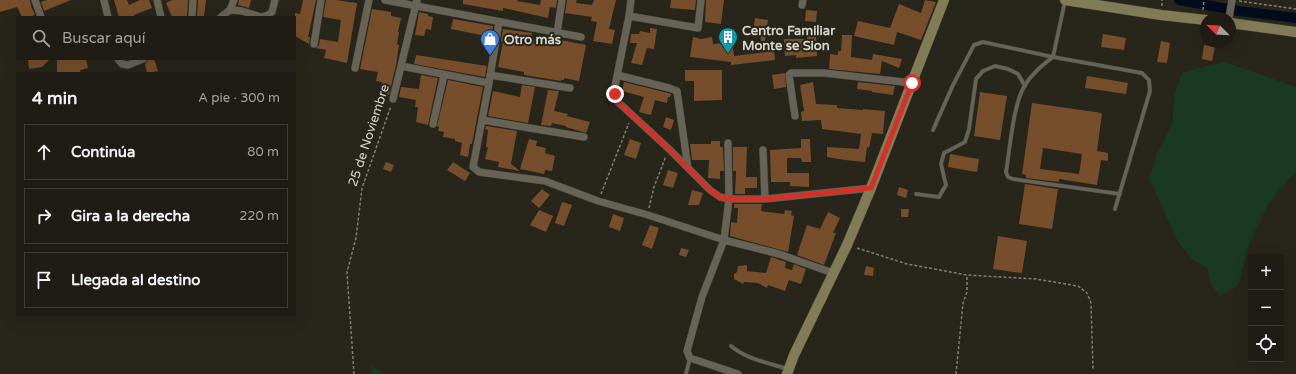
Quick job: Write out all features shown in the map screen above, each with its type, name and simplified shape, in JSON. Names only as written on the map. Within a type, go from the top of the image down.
[{"type":"street","points":[[35,0],[41,16]]},
{"type":"street","points":[[104,0],[108,16]]},
{"type":"street","points":[[157,0],[161,16]]},
{"type":"street","points":[[192,16],[193,0]]},
{"type":"street","points":[[222,16],[230,10],[234,0]]},
{"type":"street","points":[[264,16],[272,12],[275,0]]},
{"type":"street","points":[[314,44],[321,0]]},
{"type":"street","points":[[355,68],[369,0]]},
{"type":"street","points":[[385,0],[416,3],[499,22],[581,37]]},
{"type":"street","points":[[557,33],[562,0]]},
{"type":"street","points":[[631,0],[630,16],[615,94],[618,102],[669,149],[710,190],[720,197],[730,199],[765,199],[871,188]]},
{"type":"street","points":[[630,16],[698,28],[701,0]]},
{"type":"street","points":[[788,372],[794,355],[848,245],[944,0]]},
{"type":"street","points":[[1065,0],[1154,14],[1200,15]]},
{"type":"street","points":[[1230,12],[1233,1]]},
{"type":"street","name":"25 de Noviembre","points":[[393,99],[416,3]]},
{"type":"street","points":[[230,10],[242,11],[258,16]]},
{"type":"street","points":[[499,22],[473,167],[479,172],[544,182],[598,202],[648,215],[724,240],[779,254],[833,273]]},
{"type":"street","points":[[1236,24],[1296,32]]},
{"type":"street","points":[[119,60],[122,64],[128,64],[140,60]]},
{"type":"street","points":[[401,66],[489,83]]},
{"type":"street","points":[[795,116],[789,75],[791,73],[824,73],[912,83]]},
{"type":"street","points":[[433,124],[444,75]]},
{"type":"street","points":[[490,75],[570,88]]},
{"type":"street","points":[[618,75],[677,91],[688,168]]},
{"type":"street","points":[[482,120],[584,137]]},
{"type":"street","points":[[728,143],[730,199],[724,240],[702,297],[687,351],[690,358],[738,374]]},
{"type":"street","points":[[763,150],[765,199]]},
{"type":"lane","points":[[1065,0],[1053,57],[1040,67],[1024,86],[1020,95],[1006,172],[1008,177],[1013,179],[1120,194]]},
{"type":"lane","points":[[933,130],[953,85],[974,45],[983,42],[1053,57],[1142,72],[1149,80],[1150,91],[1115,209]]},
{"type":"lane","points":[[916,194],[939,197],[946,185],[941,164],[942,158],[944,153],[965,142],[969,129],[976,79],[983,71],[995,66],[1008,69],[1018,74],[1024,86]]},
{"type":"lane","points":[[732,346],[736,350],[788,372]]},
{"type":"lane","points":[[686,374],[690,358]]},
{"type":"path","points":[[1162,0],[1162,8]]},
{"type":"path","points":[[1204,0],[1204,12]]},
{"type":"path","points":[[1233,1],[1296,9]]},
{"type":"path","name":"25 de Noviembre","points":[[354,374],[347,272],[356,238],[362,188],[393,99]]},
{"type":"path","points":[[598,202],[632,115]]},
{"type":"path","points":[[648,215],[654,187],[669,149]]},
{"type":"path","points":[[848,245],[907,264],[966,275],[1036,279],[1078,286],[1087,293],[1090,303],[1092,316],[1093,369]]},
{"type":"path","points":[[956,374],[963,303],[967,292],[966,275]]},
{"type":"green space","points":[[1225,62],[1296,87],[1296,173],[1290,177],[1268,205],[1249,243],[1238,286],[1220,296],[1210,283],[1208,268],[1194,261],[1178,242],[1149,178],[1156,156],[1172,125],[1175,91],[1183,72]]},
{"type":"green space","points":[[371,366],[387,374],[372,374]]},
{"type":"building","points":[[0,0],[30,0],[35,15],[22,16],[17,7],[0,12]]},
{"type":"building","points":[[47,0],[71,0],[44,11],[41,2]]},
{"type":"building","points":[[114,0],[127,0],[129,5],[140,0],[149,0],[152,8],[134,16],[119,16]]},
{"type":"building","points":[[172,0],[188,0],[187,16],[172,16],[166,3]]},
{"type":"building","points":[[198,0],[206,0],[204,16],[197,16]]},
{"type":"building","points":[[239,0],[251,0],[249,8],[238,5]]},
{"type":"building","points":[[303,0],[316,0],[308,37],[310,37],[309,44],[296,37],[295,13],[300,14]]},
{"type":"building","points":[[326,0],[357,3],[347,63],[324,58],[326,50],[316,48],[319,45],[320,39],[338,42],[341,20],[323,17]]},
{"type":"building","points":[[463,0],[518,0],[517,1],[540,5],[541,0],[557,0],[556,8],[550,7],[548,18],[503,8],[503,11],[463,4]]},
{"type":"building","points":[[567,0],[577,0],[576,3],[592,5],[594,0],[616,0],[609,29],[615,30],[612,44],[593,41],[597,22],[591,21],[592,17],[565,13]]},
{"type":"building","points":[[671,0],[696,0],[695,10],[670,8]]},
{"type":"building","points":[[706,0],[724,0],[721,24],[705,22]]},
{"type":"building","points":[[925,0],[936,2],[921,40],[897,32],[894,45],[854,36],[858,21],[890,28],[899,4],[921,13]]},
{"type":"building","points":[[372,9],[391,12],[391,16],[401,18],[398,32],[397,44],[399,45],[396,65],[389,95],[379,93],[382,82],[376,81],[378,72],[360,69]]},
{"type":"building","points":[[806,10],[817,11],[816,22],[805,21]]},
{"type":"building","points":[[419,12],[433,17],[431,30],[426,29],[424,36],[415,35]]},
{"type":"building","points":[[755,18],[768,20],[765,41],[761,41],[760,27],[754,26]]},
{"type":"building","points":[[453,19],[493,26],[491,39],[481,38],[481,35],[451,29]]},
{"type":"building","points":[[650,28],[657,29],[654,49],[647,48],[642,65],[631,63],[637,43],[630,43],[631,34],[639,34],[640,31],[650,33]]},
{"type":"building","points":[[503,29],[532,33],[531,39],[555,43],[556,39],[586,45],[579,81],[564,78],[564,80],[561,81],[524,75],[524,72],[498,67],[503,42],[501,41]]},
{"type":"building","points":[[807,34],[816,34],[817,56],[796,58],[796,55],[785,56],[784,39],[807,39]]},
{"type":"building","points":[[1103,34],[1126,38],[1124,50],[1101,47]]},
{"type":"building","points":[[842,35],[852,35],[851,57],[872,60],[873,54],[902,59],[899,68],[882,61],[880,74],[829,69],[830,54],[838,55],[838,51],[841,51]]},
{"type":"building","points":[[693,37],[701,39],[712,37],[713,44],[732,42],[734,56],[774,51],[775,60],[731,65],[731,62],[690,57]]},
{"type":"building","points":[[1161,41],[1170,43],[1167,63],[1157,62]]},
{"type":"building","points":[[1204,48],[1215,48],[1212,61],[1202,59]]},
{"type":"building","points":[[416,55],[487,66],[485,77],[414,64]]},
{"type":"building","points":[[28,60],[49,60],[42,67],[29,69]]},
{"type":"building","points":[[57,60],[86,60],[88,68],[80,70],[81,72],[57,72]]},
{"type":"building","points":[[148,60],[154,60],[158,71],[147,72],[145,64]]},
{"type":"building","points":[[685,70],[722,70],[722,100],[694,101],[694,81],[685,81]]},
{"type":"building","points":[[785,73],[786,87],[774,89],[772,75]]},
{"type":"building","points":[[421,75],[438,78],[428,125],[416,122],[418,107],[415,107],[416,100],[399,97],[401,87],[419,89]]},
{"type":"building","points":[[1087,76],[1128,83],[1126,94],[1085,88]]},
{"type":"building","points":[[448,80],[483,87],[468,157],[460,155],[462,143],[455,141],[455,139],[443,137],[444,132],[438,131],[439,127],[437,126]]},
{"type":"building","points":[[624,82],[671,94],[670,97],[668,97],[667,103],[655,100],[651,115],[639,112],[644,97],[622,91]]},
{"type":"building","points":[[813,82],[816,104],[837,105],[837,108],[885,111],[883,134],[872,133],[869,148],[867,147],[865,162],[827,157],[827,147],[859,149],[861,134],[822,129],[821,120],[802,121],[801,112],[804,111],[800,85]]},
{"type":"building","points":[[858,82],[895,86],[893,95],[857,89]]},
{"type":"building","points":[[522,85],[535,87],[528,123],[488,116],[493,91],[520,97]]},
{"type":"building","points":[[548,90],[559,91],[554,111],[568,114],[567,116],[590,122],[586,133],[552,123],[551,126],[541,125]]},
{"type":"building","points":[[980,92],[1007,96],[1000,140],[974,136]]},
{"type":"building","points":[[1032,103],[1102,113],[1097,151],[1108,153],[1108,161],[1101,160],[1097,185],[1059,179],[1059,182],[1026,178],[1026,175],[1022,174]],"holes":[[[1043,148],[1082,154],[1079,174],[1040,169]]]},
{"type":"building","points":[[666,117],[674,120],[671,130],[663,127]]},
{"type":"building","points":[[486,126],[517,131],[511,164],[520,171],[498,167],[499,162],[485,159],[488,147],[486,147],[488,130],[485,129]]},
{"type":"building","points":[[529,139],[537,141],[536,146],[546,148],[545,153],[555,156],[552,171],[545,170],[544,174],[520,169]]},
{"type":"building","points":[[630,139],[641,143],[636,159],[624,155]]},
{"type":"building","points":[[801,139],[810,139],[811,162],[802,162],[801,158],[787,158],[787,173],[809,173],[809,187],[790,186],[790,182],[771,182],[770,150],[801,148]]},
{"type":"building","points":[[711,141],[720,141],[720,147],[723,147],[724,171],[720,171],[720,179],[708,178],[709,160],[692,160],[690,144],[711,144]]},
{"type":"building","points":[[733,147],[747,147],[746,177],[757,177],[757,188],[745,188],[745,194],[735,194],[736,171],[733,171]]},
{"type":"building","points":[[950,154],[979,159],[977,172],[948,167]]},
{"type":"building","points":[[386,162],[394,165],[391,172],[383,169]]},
{"type":"building","points":[[453,162],[470,173],[465,181],[447,170]]},
{"type":"building","points":[[668,170],[678,173],[673,188],[663,185]]},
{"type":"building","points":[[1025,184],[1058,189],[1052,229],[1019,224]]},
{"type":"building","points":[[899,187],[908,190],[906,198],[897,195]]},
{"type":"building","points":[[542,189],[550,195],[539,208],[531,201]]},
{"type":"building","points":[[692,190],[703,193],[699,205],[688,205]]},
{"type":"building","points":[[562,202],[572,205],[564,226],[555,223]]},
{"type":"building","points":[[734,204],[762,204],[761,211],[784,214],[785,210],[792,211],[791,215],[794,216],[788,252],[730,236],[731,222],[737,223],[738,208],[734,208]]},
{"type":"building","points":[[901,209],[909,209],[908,217],[901,217]]},
{"type":"building","points":[[539,210],[553,216],[546,232],[530,225]]},
{"type":"building","points":[[828,212],[840,218],[833,233],[836,233],[824,265],[797,255],[807,225],[820,229]]},
{"type":"building","points":[[613,214],[624,218],[620,231],[609,227]]},
{"type":"building","points":[[650,225],[659,228],[652,249],[642,245]]},
{"type":"building","points":[[998,236],[1027,241],[1022,273],[993,269]]},
{"type":"building","points":[[681,248],[689,250],[686,257],[679,255]]},
{"type":"building","points":[[771,257],[786,262],[785,268],[792,270],[794,264],[806,269],[801,284],[789,280],[785,291],[768,285],[767,288],[758,283],[744,282],[743,284],[734,279],[734,274],[737,272],[738,266],[747,265],[747,271],[766,273]]},
{"type":"building","points":[[866,266],[874,268],[873,276],[864,275]]},
{"type":"waterway","points":[[1179,0],[1239,11],[1296,18]]},
{"type":"place","name":"Centro Familiar Monte se Sion","points":[[728,54]]},
{"type":"place","name":"Otro más","points":[[490,56]]},
{"type":"route","points":[[615,94],[618,102],[669,149],[710,190],[720,197],[730,199],[765,199],[871,188],[912,83]]}]
